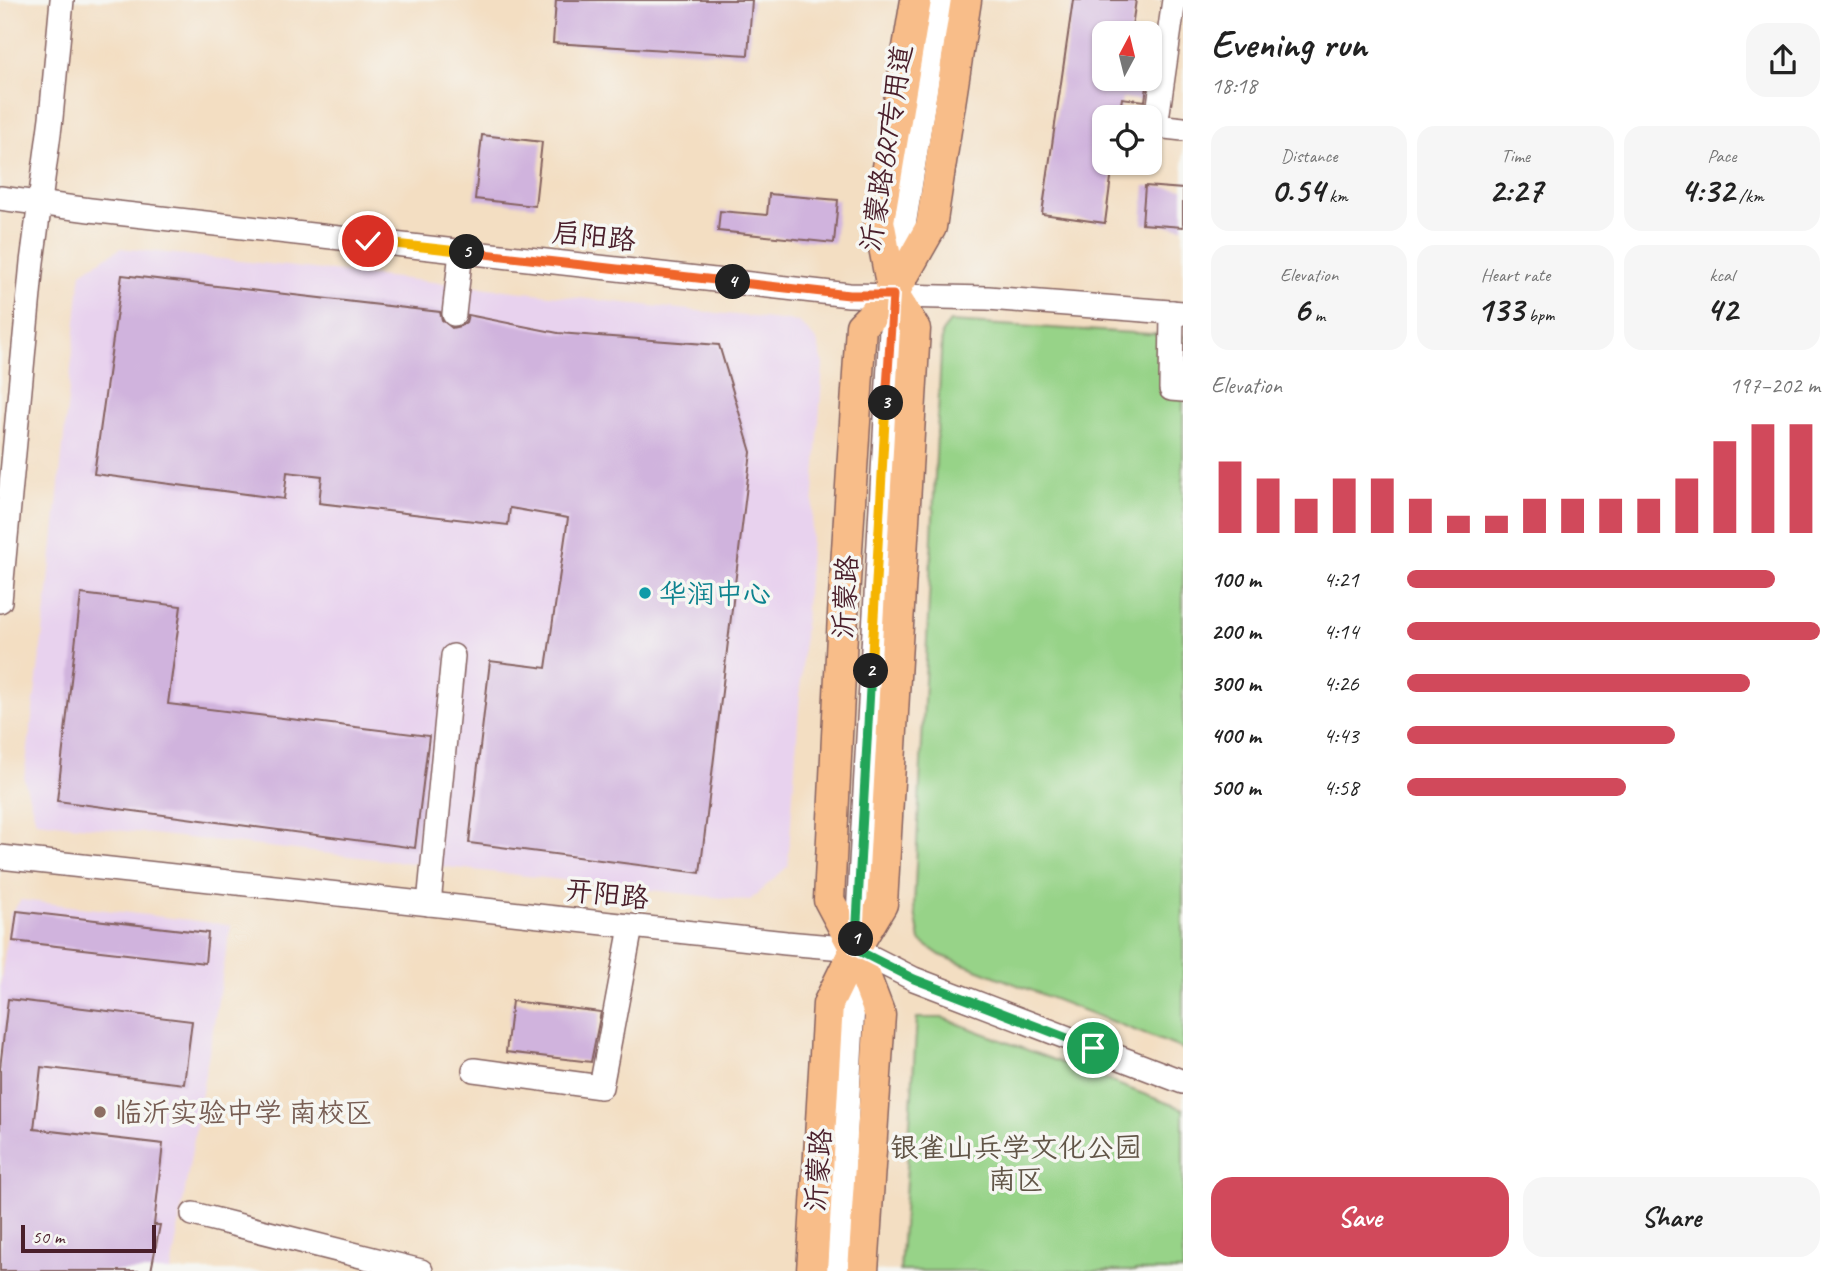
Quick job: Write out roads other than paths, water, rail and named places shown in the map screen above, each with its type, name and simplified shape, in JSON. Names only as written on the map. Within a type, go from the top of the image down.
[{"type":"main road","name":"沂蒙路","points":[[811,1271],[828,1004],[855,949],[882,904],[915,329],[893,295],[879,221],[916,0]]},
{"type":"main road","name":"沂蒙路","points":[[863,1271],[880,1015],[855,949],[829,900],[861,326],[893,295],[931,227],[966,0]]},
{"type":"street","points":[[0,601],[4,519],[51,118],[62,0]]},
{"type":"street","name":"沂蒙路BRT专用道","points":[[893,295],[940,0]]},
{"type":"street","points":[[1176,10],[1156,126],[1183,129]]},
{"type":"street","name":"启阳路","points":[[0,198],[838,293],[988,298],[1177,313]]},
{"type":"street","points":[[454,314],[461,252]]},
{"type":"street","points":[[1177,313],[1171,389],[1183,390]]},
{"type":"street","points":[[429,904],[453,656]]},
{"type":"street","name":"开阳路","points":[[0,857],[855,949],[914,979],[1183,1082]]},
{"type":"street","points":[[474,1070],[601,1087],[631,927]]},
{"type":"street","points":[[838,1271],[855,949]]},
{"type":"street","points":[[192,1214],[421,1271]]},
{"type":"place","name":"华润中心","points":[[645,593]]},
{"type":"place","name":"临沂实验中学 南校区","points":[[100,1112]]},
{"type":"park label","name":"银雀山兵学文化公园 南区","points":[[1016,1163]]}]
